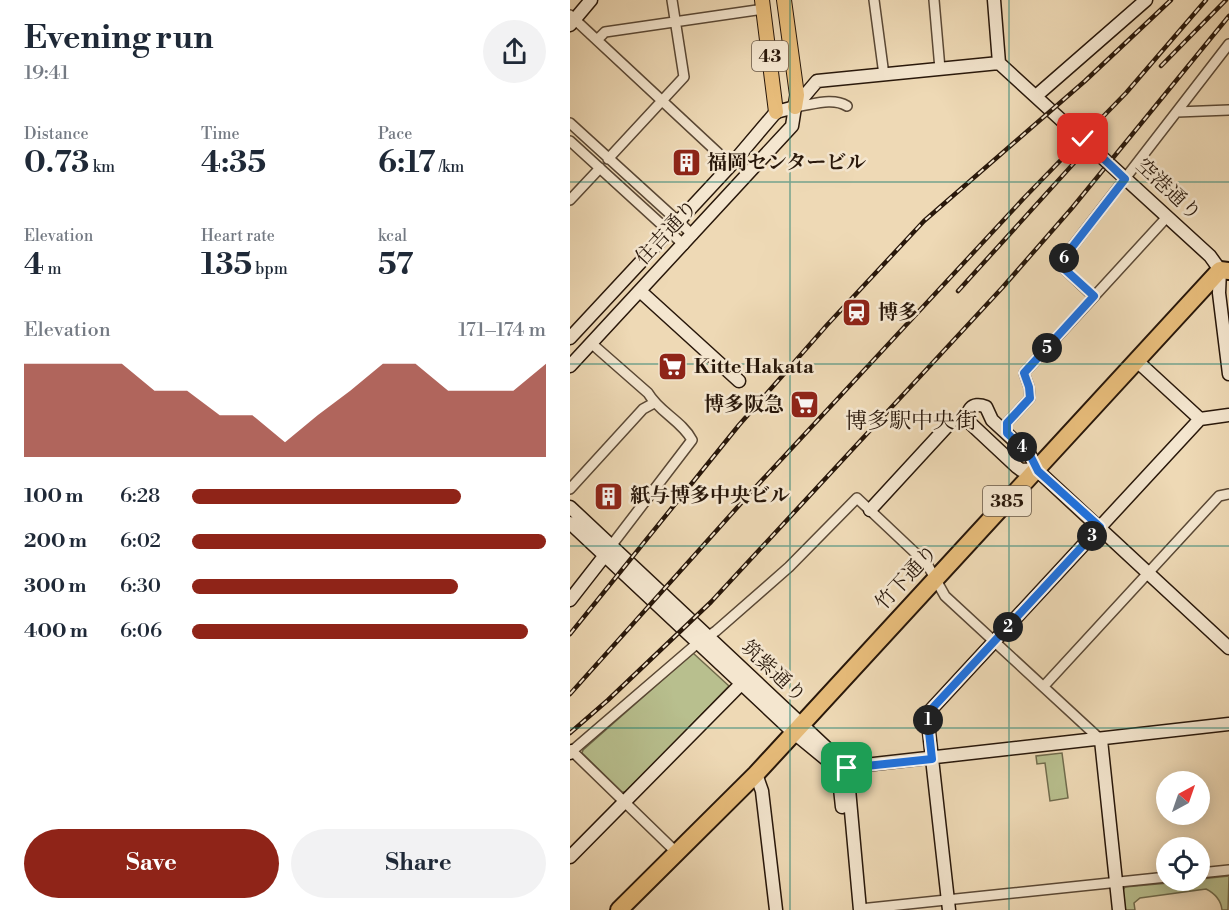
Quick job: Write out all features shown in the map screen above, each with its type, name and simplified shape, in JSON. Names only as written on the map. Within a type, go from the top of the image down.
[{"type":"highway","name":"竹下通り","points":[[620,910],[756,774],[1036,469],[1225,271]]},
{"type":"main road","name":"43","points":[[784,0],[797,95],[795,107]]},
{"type":"main road","name":"43","points":[[763,4],[777,112]]},
{"type":"street","points":[[591,0],[572,20],[663,100],[731,165]]},
{"type":"street","points":[[608,159],[684,77],[672,0]]},
{"type":"street","points":[[874,0],[884,75]]},
{"type":"street","points":[[934,0],[940,69]]},
{"type":"street","points":[[795,107],[818,81],[999,63],[994,0]]},
{"type":"street","points":[[1128,0],[1130,14]]},
{"type":"street","points":[[1036,96],[1146,0]]},
{"type":"street","points":[[597,40],[605,32],[676,22],[763,4]]},
{"type":"street","points":[[1094,296],[1059,264],[1229,44]]},
{"type":"street","name":"空港通り","points":[[999,63],[1036,96],[1121,184],[1167,217],[1225,271]]},
{"type":"street","points":[[777,112],[832,101],[847,106]]},
{"type":"street","name":"住吉通り","points":[[570,366],[792,126],[795,107]]},
{"type":"street","points":[[1177,112],[1229,110]]},
{"type":"street","name":"住吉通り","points":[[572,330],[679,222],[777,112]]},
{"type":"street","points":[[570,123],[693,235]]},
{"type":"street","points":[[570,141],[684,245]]},
{"type":"street","points":[[570,200],[600,168]]},
{"type":"street","points":[[1007,433],[1007,423],[1030,398],[1024,373],[1167,217]]},
{"type":"street","points":[[1225,271],[1219,293],[1227,338],[1229,374]]},
{"type":"street","points":[[640,291],[739,381]]},
{"type":"street","points":[[570,600],[692,440],[687,432],[654,403],[648,393],[591,343],[572,330]]},
{"type":"street","points":[[1137,361],[1200,419]]},
{"type":"street","points":[[570,489],[644,409],[654,403]]},
{"type":"street","points":[[1036,469],[1021,470],[1017,467],[970,424],[967,418],[968,411],[979,404],[986,407],[992,420],[1030,455],[1036,469],[1229,648]]},
{"type":"street","points":[[949,905],[927,714],[1200,419],[1229,416]]},
{"type":"street","points":[[870,510],[952,421]]},
{"type":"street","points":[[1044,686],[1219,496],[1229,494]]},
{"type":"street","points":[[676,852],[571,752],[789,567],[857,498],[927,564],[943,593],[1101,740],[1119,910]]},
{"type":"street","name":"筑紫通り","points":[[570,507],[608,550],[797,728],[827,760],[839,779],[858,910]]},
{"type":"street","name":"筑紫通り","points":[[570,523],[608,550]]},
{"type":"street","name":"筑紫通り","points":[[703,639],[742,683],[847,768]]},
{"type":"street","points":[[570,857],[742,683]]},
{"type":"street","points":[[1156,878],[949,905],[858,910],[847,768],[1229,724]]},
{"type":"street","points":[[756,774],[762,791],[776,910]]},
{"type":"street","points":[[1210,872],[1229,870]]},
{"type":"green space","points":[[693,653],[729,686],[626,792],[622,792],[582,753],[583,750]]},
{"type":"green space","points":[[1062,753],[1068,798],[1050,801],[1045,763],[1037,764],[1036,756]]},
{"type":"green space","points":[[1229,876],[1228,910],[1222,910],[1217,898],[1210,891],[1210,878]]},
{"type":"green space","points":[[1156,884],[1156,891],[1191,891],[1140,898],[1134,903],[1135,910],[1125,910],[1123,890],[1125,887]]},
{"type":"railway","points":[[570,634],[739,425],[827,325],[924,221],[1085,81],[1171,0]]},
{"type":"railway","points":[[570,694],[752,491],[1024,198],[1126,93],[1206,0]]},
{"type":"railway","points":[[1161,66],[1226,0]]},
{"type":"railway","points":[[570,733],[711,602],[1002,288],[1072,208],[1229,16]]},
{"type":"railway","points":[[958,291],[1103,131]]},
{"type":"place","name":"福岡センタービル","points":[[686,163]]},
{"type":"place","name":"博多","points":[[857,313]]},
{"type":"place","name":"Kitte Hakata","points":[[673,367]]},
{"type":"place","name":"博多阪急","points":[[805,405]]},
{"type":"place","name":"紙与博多中央ビル","points":[[609,496]]},
{"type":"district","name":"博多駅中央街","points":[[911,421]]},
{"type":"route","points":[[847,768],[932,759],[927,714],[1100,527],[1036,469],[1030,455],[1007,433],[1007,423],[1031,397],[1024,373],[1094,296],[1059,264],[1125,179],[1083,139]]}]
